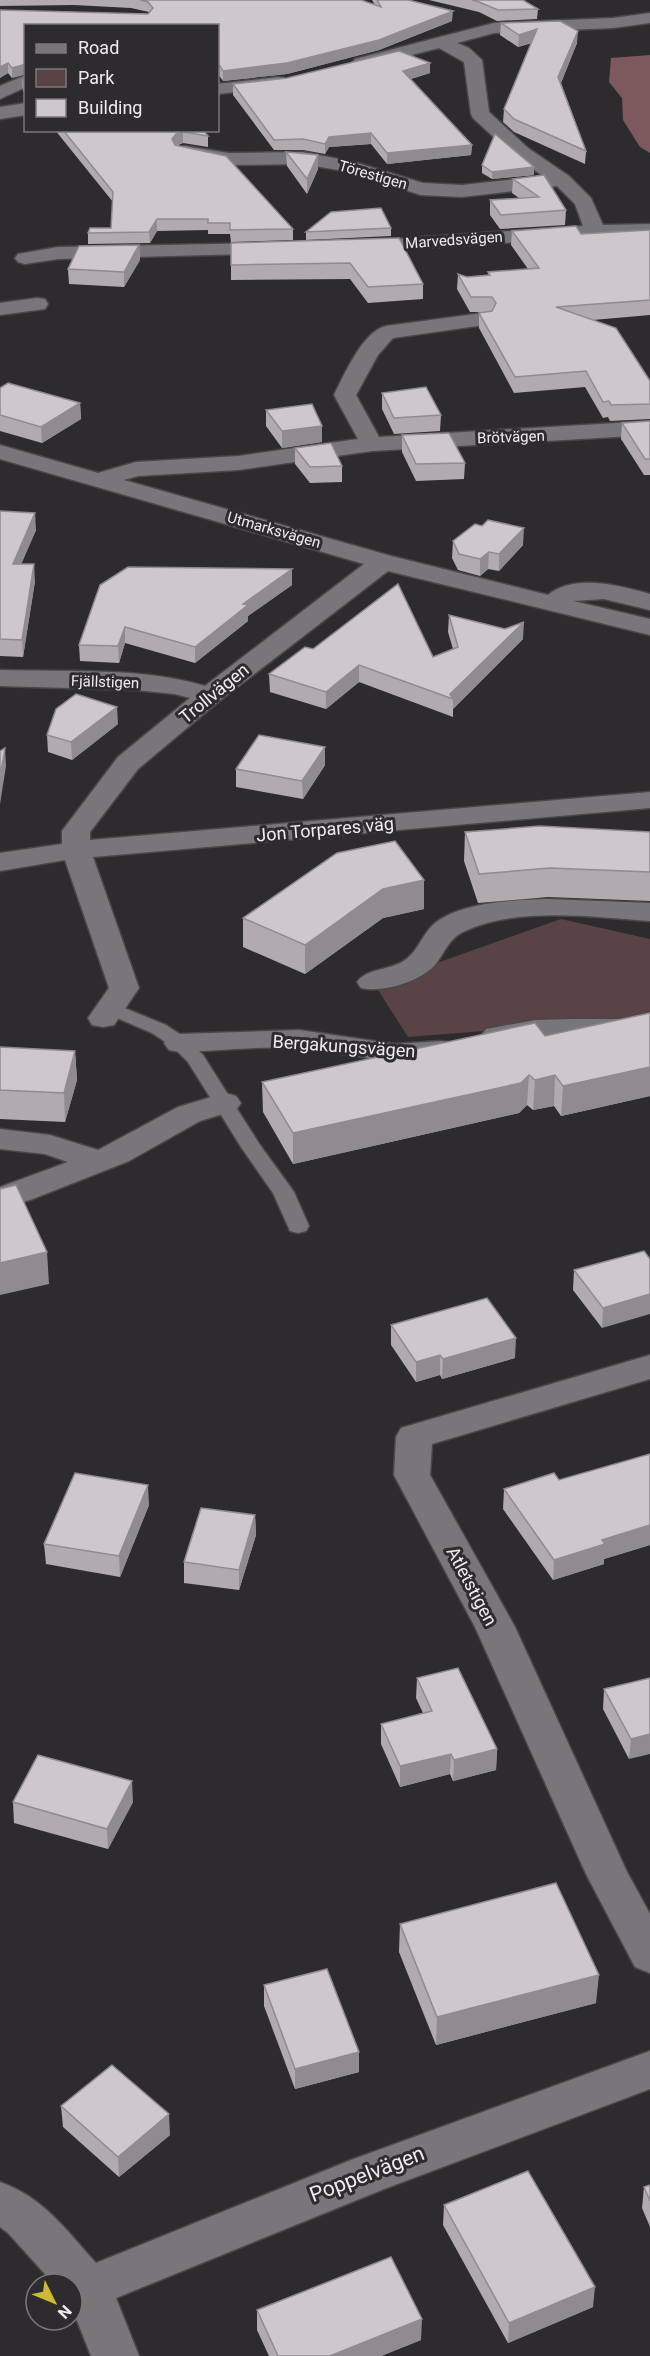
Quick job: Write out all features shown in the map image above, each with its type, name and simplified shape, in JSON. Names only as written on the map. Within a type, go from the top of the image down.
[{"type":"street","points":[[472,18],[494,27]]},
{"type":"street","points":[[344,67],[442,43],[494,27],[613,23],[650,18]]},
{"type":"street","points":[[442,43],[463,52],[473,60],[480,114],[520,152],[562,180],[584,202],[595,231]]},
{"type":"street","points":[[219,89],[261,85],[298,78]]},
{"type":"street","points":[[0,93],[24,81]]},
{"type":"street","points":[[0,113],[24,109]]},
{"type":"street","name":"Törestigen","points":[[184,151],[229,159],[303,158],[347,166],[421,189],[462,191],[562,180]]},
{"type":"street","name":"Marvedsvägen","points":[[344,246],[595,231],[650,230]]},
{"type":"street","points":[[25,258],[58,253],[299,248]]},
{"type":"street","points":[[0,309],[37,304]]},
{"type":"street","points":[[372,444],[345,395],[359,368],[378,340],[386,332],[483,319]]},
{"type":"street","name":"Brötvägen","points":[[100,479],[136,469],[239,463],[372,444],[650,428]]},
{"type":"street","name":"Utmarksvägen","points":[[0,452],[383,562],[650,627]]},
{"type":"street","name":"Trollvägen","points":[[75,850],[76,831],[129,763],[209,696],[383,562]]},
{"type":"street","points":[[549,604],[567,593],[606,591],[650,602]]},
{"type":"street","name":"Fjällstigen","points":[[0,678],[136,682],[178,686],[209,696]]},
{"type":"street","name":"Jon Torpares väg","points":[[0,862],[75,850],[650,800]]},
{"type":"street","points":[[75,850],[124,988],[107,1013]]},
{"type":"street","points":[[372,982],[415,967],[423,960],[435,939],[450,927],[482,914],[513,909],[650,912]]},
{"type":"street","name":"Bergakungsvägen","points":[[180,1043],[299,1039],[395,1053],[462,1047],[500,1035],[532,1030],[650,1028]]},
{"type":"street","points":[[0,1197],[18,1193],[98,1161],[152,1136],[189,1114],[225,1103]]},
{"type":"street","points":[[0,1139],[50,1145],[98,1161]]},
{"type":"street","name":"Atletstigen","points":[[650,1367],[414,1437],[412,1475],[495,1627],[607,1874],[650,1954]]},
{"type":"street","name":"Poppelvägen","points":[[88,2288],[271,2212],[519,2116],[650,2070]]},
{"type":"street","points":[[0,2202],[26,2218],[88,2288],[115,2356]]},
{"type":"lane","points":[[107,1013],[159,1029],[180,1043],[196,1059],[251,1147],[283,1192],[298,1226]]},
{"type":"green space","points":[[561,919],[650,939],[650,1018],[408,1037],[375,985]]},
{"type":"shaded area","points":[[650,55],[650,153],[640,147],[623,120],[622,98],[609,82],[611,58]]},
{"type":"building","points":[[140,0],[361,0],[381,7],[377,0],[408,0],[453,11],[379,40],[287,63],[223,71],[219,65],[219,24],[24,24],[24,65],[12,68],[8,63],[0,67],[0,10],[148,14],[153,8],[148,2]]},
{"type":"building","points":[[472,0],[523,0],[538,9],[498,10]]},
{"type":"building","points":[[560,21],[578,31],[558,77],[586,151],[514,119],[504,109],[537,29],[519,35],[501,23]]},
{"type":"building","points":[[399,51],[430,63],[403,71],[472,145],[387,153],[371,133],[329,137],[325,144],[303,139],[274,140],[233,84],[287,78]]},
{"type":"building","points":[[65,132],[183,132],[176,134],[172,139],[175,145],[226,156],[293,229],[230,230],[230,223],[208,223],[208,219],[157,219],[149,232],[88,233],[90,228],[111,228],[113,192]]},
{"type":"building","points":[[183,132],[205,132],[208,136]]},
{"type":"building","points":[[495,134],[534,167],[492,172],[482,165]]},
{"type":"building","points":[[286,152],[318,155],[307,179]]},
{"type":"building","points":[[544,175],[566,210],[501,215],[490,200],[539,197],[513,179]]},
{"type":"building","points":[[381,208],[391,228],[306,232],[331,212]]},
{"type":"building","points":[[576,226],[581,234],[650,230],[650,300],[556,307],[616,328],[650,381],[650,404],[611,405],[609,401],[603,402],[586,371],[515,377],[479,313],[492,311],[496,303],[492,297],[471,297],[458,274],[467,277],[490,275],[488,272],[539,268],[512,231]]},
{"type":"building","points":[[399,238],[423,284],[368,287],[350,263],[231,265],[231,243]]},
{"type":"building","points":[[139,245],[124,272],[68,269],[79,246]]},
{"type":"building","points":[[8,383],[80,403],[41,427],[0,415],[0,388]]},
{"type":"building","points":[[426,387],[441,415],[394,418],[382,393]]},
{"type":"building","points":[[312,404],[322,426],[282,431],[266,410]]},
{"type":"building","points":[[650,421],[650,459],[645,459],[622,423]]},
{"type":"building","points":[[449,433],[465,463],[416,464],[402,435]]},
{"type":"building","points":[[331,443],[342,466],[310,467],[295,448]]},
{"type":"building","points":[[0,511],[35,513],[13,564],[34,564],[22,640],[0,639]]},
{"type":"building","points":[[488,520],[524,528],[499,554],[489,552],[480,559],[459,554],[453,541],[475,524],[482,526]]},
{"type":"building","points":[[128,567],[292,569],[243,604],[248,605],[195,647],[125,627],[118,646],[79,645],[100,585]]},
{"type":"building","points":[[398,584],[433,657],[458,647],[449,615],[505,629],[524,622],[450,694],[453,699],[359,665],[326,692],[269,674],[305,647],[313,649]]},
{"type":"building","points":[[76,694],[117,707],[71,742],[47,735],[56,709]]},
{"type":"building","points":[[259,735],[325,747],[302,781],[236,769]]},
{"type":"building","points":[[5,748],[0,778],[0,751]]},
{"type":"building","points":[[540,826],[650,832],[650,872],[550,868],[479,874],[465,832]]},
{"type":"building","points":[[395,841],[424,880],[383,889],[305,945],[243,918],[337,853]]},
{"type":"building","points":[[650,1013],[650,1067],[563,1086],[555,1075],[535,1080],[529,1075],[521,1083],[293,1133],[262,1082],[535,1023],[545,1036]]},
{"type":"building","points":[[0,1047],[75,1051],[64,1093],[0,1090]]},
{"type":"building","points":[[16,1185],[47,1252],[0,1263],[0,1189]]},
{"type":"building","points":[[644,1251],[650,1259],[650,1294],[603,1308],[574,1270]]},
{"type":"building","points":[[487,1298],[516,1338],[443,1359],[440,1355],[416,1362],[391,1325]]},
{"type":"building","points":[[650,1454],[650,1525],[602,1540],[605,1544],[554,1560],[504,1489],[554,1473],[559,1480]]},
{"type":"building","points":[[75,1473],[148,1485],[119,1556],[44,1544]]},
{"type":"building","points":[[201,1508],[255,1515],[239,1570],[184,1562]]},
{"type":"building","points":[[458,1668],[497,1749],[454,1760],[451,1754],[400,1766],[381,1724],[432,1711],[417,1678]]},
{"type":"building","points":[[650,1678],[650,1734],[631,1739],[604,1689]]},
{"type":"building","points":[[38,1755],[132,1781],[107,1829],[13,1802]]},
{"type":"building","points":[[556,1883],[599,1975],[437,2017],[400,1924]]},
{"type":"building","points":[[327,1969],[359,2052],[295,2069],[264,1985]]},
{"type":"building","points":[[112,2065],[169,2114],[118,2157],[61,2106]]},
{"type":"building","points":[[528,2171],[595,2287],[509,2323],[444,2205]]},
{"type":"building","points":[[650,2185],[650,2201],[644,2187]]},
{"type":"building","points":[[391,2257],[422,2319],[330,2356],[278,2356],[257,2310]]}]
